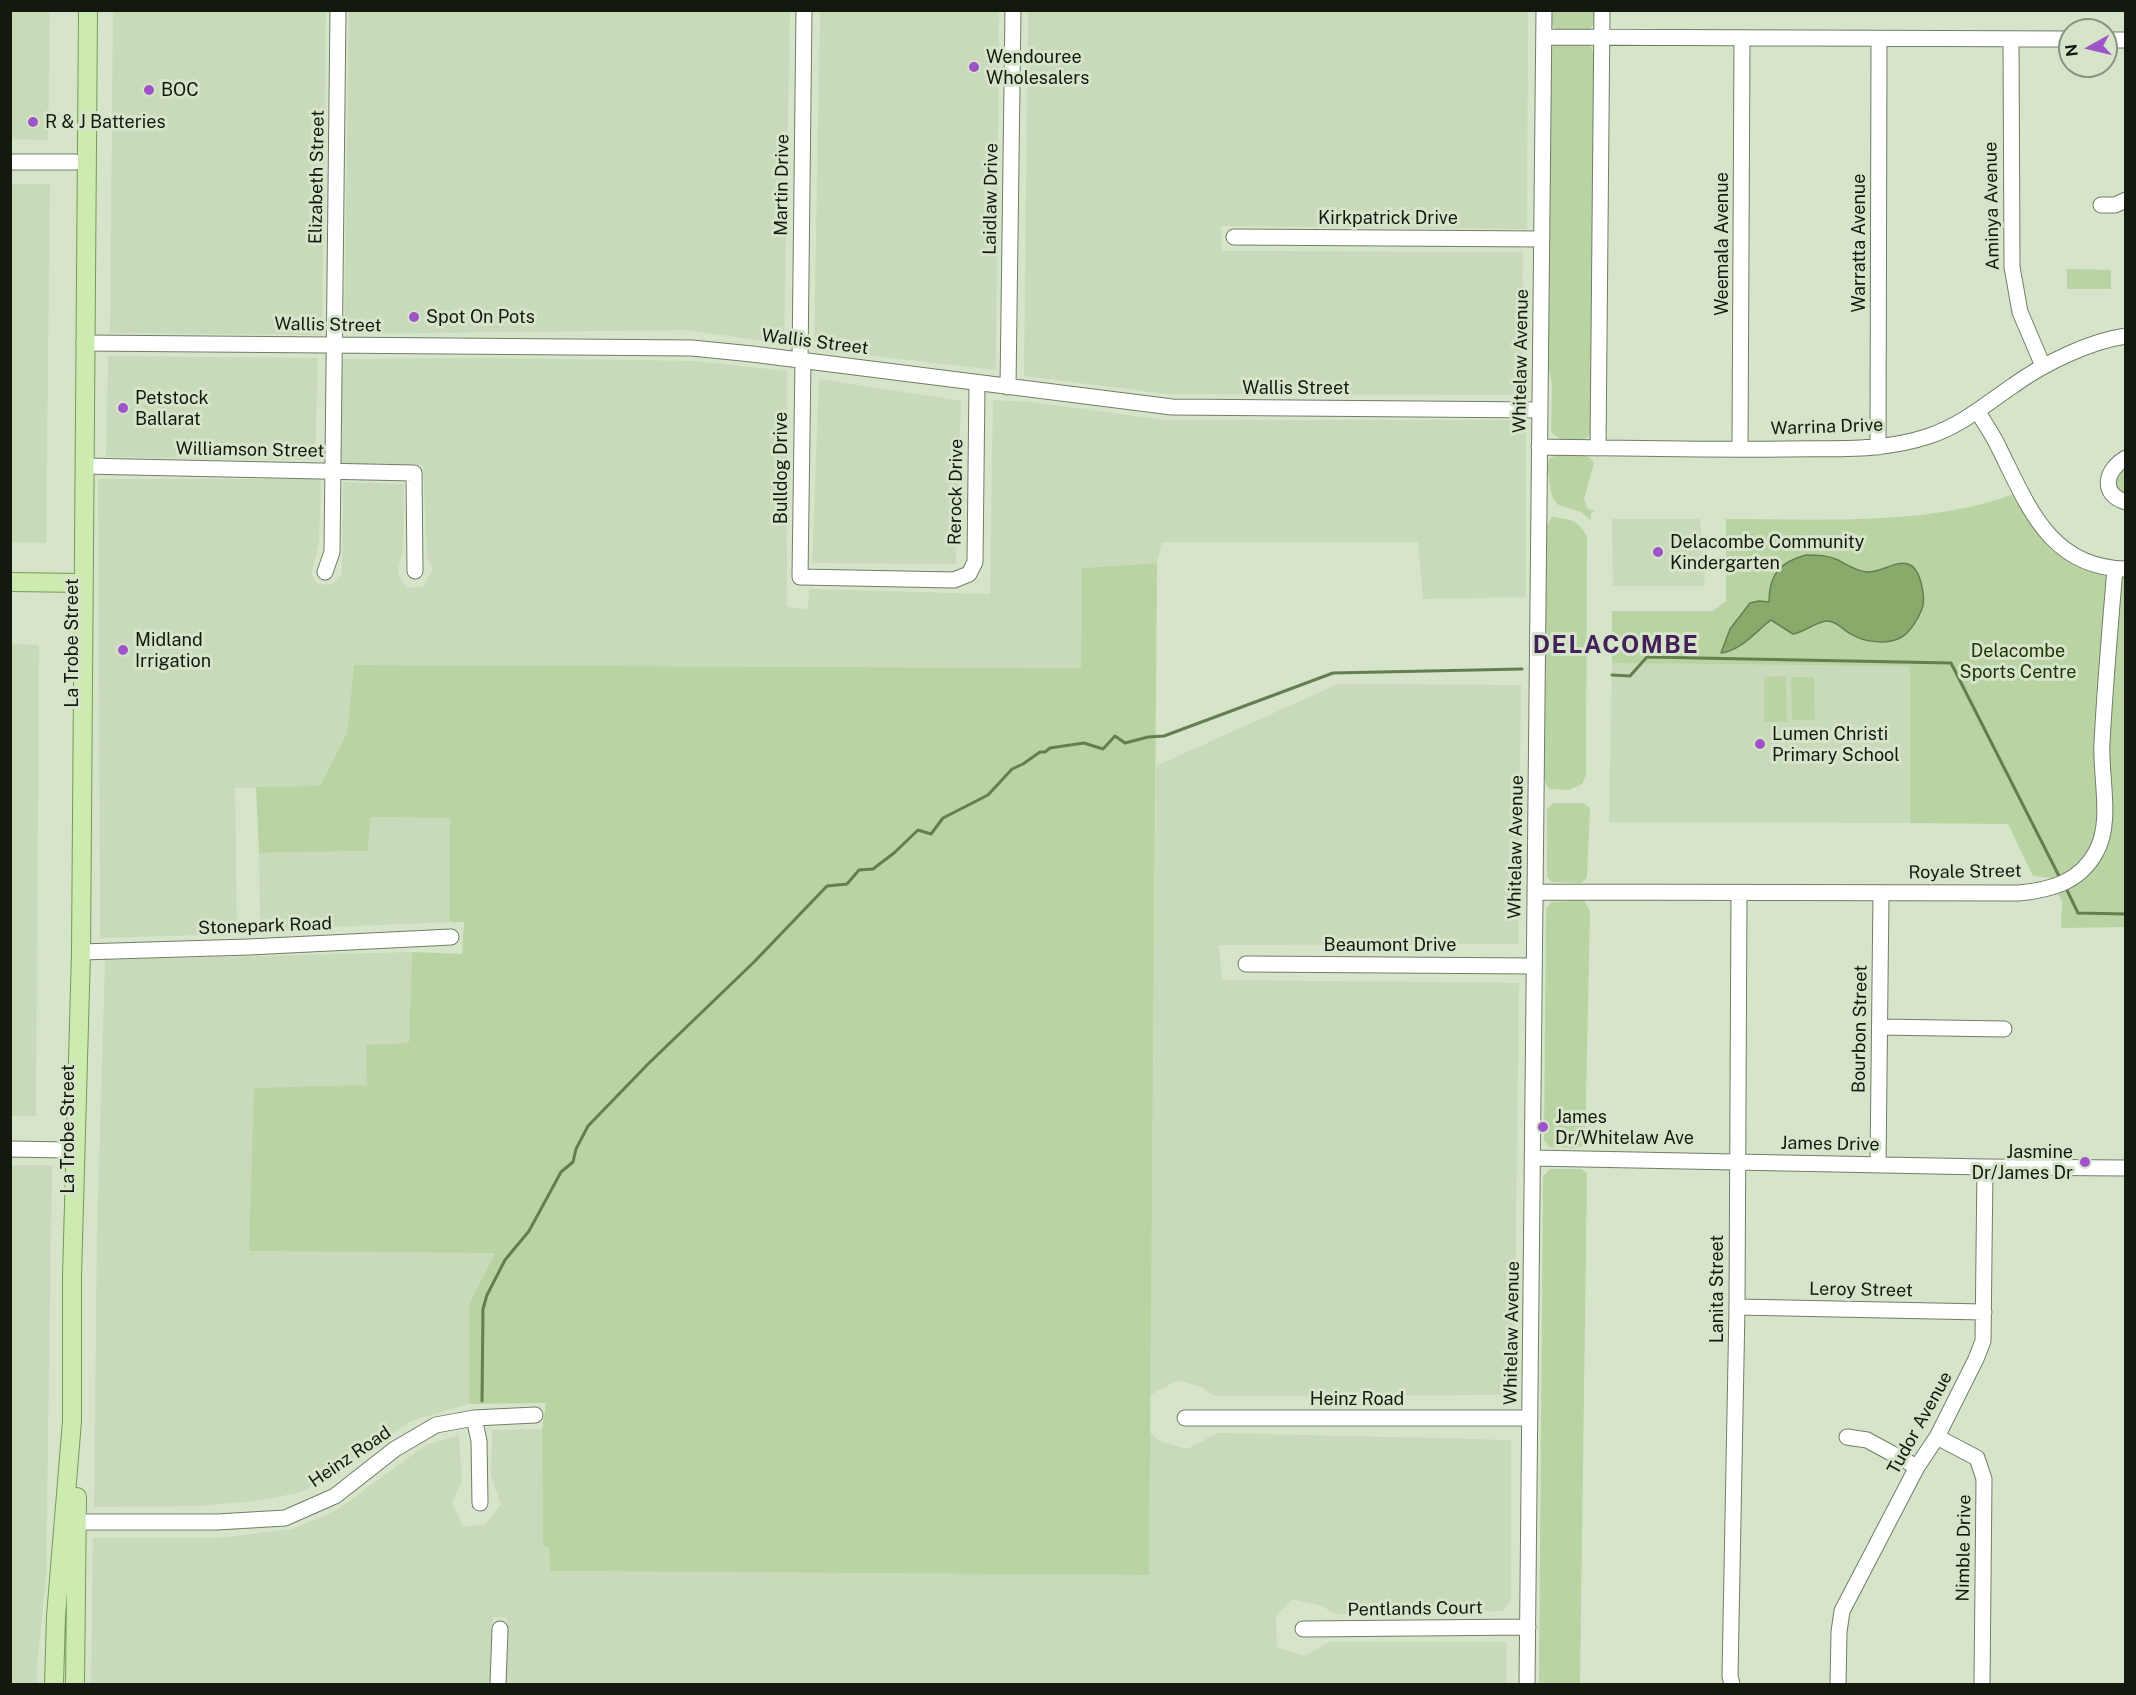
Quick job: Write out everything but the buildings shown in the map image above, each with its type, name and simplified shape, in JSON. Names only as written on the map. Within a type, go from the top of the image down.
[{"type":"main road","name":"La Trobe Street","points":[[77,10],[81,163]]},
{"type":"main road","name":"La Trobe Street","points":[[54,1684],[57,1599],[72,1421],[78,343],[81,163],[88,10]]},
{"type":"main road","points":[[10,582],[78,589]]},
{"type":"main road","points":[[10,594],[78,589]]},
{"type":"main road","name":"La Trobe Street","points":[[72,1421],[77,1522],[75,1684]]},
{"type":"main road","points":[[57,1599],[64,1575],[70,1526],[77,1522]]},
{"type":"main road","points":[[62,1684],[63,1650],[75,1641]]},
{"type":"street","name":"Elizabeth Street","points":[[325,572],[332,552],[338,10]]},
{"type":"street","name":"Martin Drive","points":[[801,360],[804,10]]},
{"type":"street","name":"Laidlaw Drive","points":[[1008,387],[1013,10]]},
{"type":"street","name":"Whitelaw Avenue","points":[[1527,1684],[1544,10]]},
{"type":"street","points":[[1598,448],[1602,10]]},
{"type":"street","points":[[1544,37],[2058,39]]},
{"type":"street","name":"Weemala Avenue","points":[[1740,449],[1742,39]]},
{"type":"street","name":"Warratta Avenue","points":[[1878,447],[1879,39]]},
{"type":"street","name":"Aminya Avenue","points":[[2011,39],[2012,267],[2020,312],[2043,366]]},
{"type":"street","points":[[10,162],[81,163]]},
{"type":"street","points":[[2101,205],[2115,205],[2126,200]]},
{"type":"street","name":"Kirkpatrick Drive","points":[[1234,237],[1542,239]]},
{"type":"street","name":"Warrina Drive","points":[[1539,447],[1740,449],[1878,447],[1929,436],[1952,426],[1978,412],[2043,366],[2065,356],[2126,336]]},
{"type":"street","name":"Wallis Street","points":[[78,343],[692,348],[1172,406],[1539,410]]},
{"type":"street","name":"Bulldog Drive","points":[[800,577],[801,360]]},
{"type":"street","name":"Rerock Drive","points":[[800,577],[954,580],[969,574],[975,562],[977,383]]},
{"type":"street","points":[[1978,412],[1998,445],[2022,495],[2050,537],[2078,558],[2098,566],[2120,569]]},
{"type":"street","points":[[2126,458],[2114,467],[2108,482],[2113,495],[2126,502]]},
{"type":"street","name":"Williamson Street","points":[[78,466],[414,473],[415,571]]},
{"type":"street","name":"Royale Street","points":[[1535,892],[2023,893],[2057,886],[2074,877],[2088,864],[2100,843],[2104,825],[2102,744],[2120,569]]},
{"type":"street","name":"Lanita Street","points":[[1732,1684],[1730,1676],[1737,1307],[1739,893]]},
{"type":"street","name":"Bourbon Street","points":[[1878,1165],[1881,893]]},
{"type":"street","name":"Stonepark Road","points":[[75,952],[451,938]]},
{"type":"street","name":"Beaumont Drive","points":[[1246,964],[1534,966]]},
{"type":"street","points":[[1880,1027],[2004,1029]]},
{"type":"street","points":[[10,1149],[72,1150]]},
{"type":"street","name":"James Drive","points":[[1534,1158],[2126,1168]]},
{"type":"street","name":"Tudor Avenue","points":[[1838,1684],[1839,1632],[1842,1611],[1917,1467],[1936,1437],[1983,1341],[1985,1167]]},
{"type":"street","name":"Leroy Street","points":[[1737,1307],[1984,1312]]},
{"type":"street","name":"Heinz Road","points":[[77,1522],[217,1522],[285,1518],[335,1496],[395,1449],[436,1425],[474,1418],[535,1415]]},
{"type":"street","points":[[474,1418],[479,1441],[480,1503]]},
{"type":"street","name":"Heinz Road","points":[[1185,1418],[1530,1418]]},
{"type":"street","points":[[1847,1437],[1867,1440],[1917,1467]]},
{"type":"street","name":"Nimble Drive","points":[[1936,1437],[1977,1458],[1984,1479],[1982,1684]]},
{"type":"street","name":"Pentlands Court","points":[[1303,1629],[1528,1627]]},
{"type":"street","points":[[498,1684],[500,1629]]},
{"type":"shaded area","points":[[11,10],[50,11],[48,140],[11,139]]},
{"type":"shaded area","points":[[113,11],[326,11],[322,335],[110,333]]},
{"type":"shaded area","points":[[349,11],[790,11],[784,344],[687,330],[344,334]]},
{"type":"shaded area","points":[[820,11],[999,11],[996,370],[814,349]]},
{"type":"shaded area","points":[[1028,11],[1528,11],[1527,229],[1221,226],[1222,251],[1523,252],[1522,395],[1167,394],[1024,376]]},
{"type":"shaded area","points":[[11,184],[50,184],[46,543],[11,542]]},
{"type":"shaded area","points":[[108,356],[318,358],[315,460],[106,457]]},
{"type":"shaded area","points":[[342,359],[695,361],[787,371],[787,607],[808,609],[809,589],[990,594],[993,400],[1031,402],[1165,420],[1526,420],[1526,597],[1423,599],[1418,542],[1162,542],[1157,563],[1082,568],[1082,668],[354,665],[347,733],[320,786],[235,788],[237,934],[100,938],[98,479],[321,479],[319,543],[311,574],[318,584],[331,585],[342,574],[343,482],[404,484],[403,553],[398,569],[400,579],[409,588],[423,586],[433,569],[427,558],[423,466],[341,464]]},
{"type":"shaded area","points":[[819,379],[961,401],[956,564],[812,563]]},
{"type":"shaded area","name":"Delacombe Community Kindergarten","points":[[1612,519],[1700,519],[1705,586],[1613,586]]},
{"type":"shaded area","points":[[1806,555],[1830,557],[1867,572],[1903,563],[1908,564],[1919,577],[1923,598],[1922,609],[1916,621],[1900,638],[1882,642],[1856,637],[1831,621],[1818,623],[1793,634],[1771,620],[1742,644],[1721,653],[1730,629],[1750,603],[1769,602],[1771,584],[1778,571],[1789,561]]},
{"type":"shaded area","points":[[11,644],[39,645],[36,1116],[11,1116]]},
{"type":"shaded area","name":"Lumen Christi Primary School","points":[[1706,662],[1910,666],[1910,823],[1609,822],[1612,663]]},
{"type":"shaded area","points":[[1338,684],[1521,685],[1518,944],[1219,945],[1222,980],[1519,983],[1514,1395],[1214,1396],[1202,1387],[1178,1380],[1150,1395],[1156,766]]},
{"type":"shaded area","points":[[370,817],[450,818],[450,922],[260,930],[259,853],[367,851]]},
{"type":"shaded area","points":[[412,952],[409,1043],[368,1085],[250,1251],[495,1252],[469,1304],[469,1404],[411,1421],[302,1492],[257,1501],[194,1506],[94,1507],[97,1234],[105,960]]},
{"type":"shaded area","points":[[11,1165],[52,1165],[46,1578],[37,1684],[11,1684]]},
{"type":"shaded area","points":[[542,1429],[543,1546],[549,1546],[550,1571],[1149,1575],[1150,1433],[1162,1442],[1187,1449],[1218,1433],[1511,1440],[1511,1601],[1503,1611],[1338,1614],[1318,1605],[1293,1599],[1276,1615],[1277,1648],[1305,1656],[1329,1642],[1506,1642],[1507,1684],[506,1684],[507,1618],[493,1617],[491,1684],[91,1684],[93,1538],[219,1538],[292,1529],[337,1510],[426,1445],[459,1435],[462,1481],[452,1502],[463,1527],[485,1525],[501,1505],[491,1476],[492,1430]]},
{"type":"green space","points":[[1551,11],[1594,11],[1594,24],[1588,31],[1556,30],[1551,23]]},
{"type":"green space","points":[[1554,44],[1587,44],[1594,53],[1591,431],[1589,436],[1579,441],[1560,438],[1551,431],[1552,383],[1548,366],[1551,50]]},
{"type":"green space","points":[[2067,269],[2111,270],[2111,289],[2067,289]]},
{"type":"green space","points":[[1560,454],[1583,455],[1594,463],[1584,499],[1587,508],[1595,512],[1591,513],[1591,520],[1581,512],[1559,505],[1554,500],[1547,465],[1550,458]]},
{"type":"green space","points":[[2125,462],[2125,497],[2113,484]]},
{"type":"green space","name":"Delacombe Sports Centre","points":[[2014,494],[2038,533],[2056,552],[2081,566],[2125,578],[2125,927],[2061,928],[2062,902],[2051,878],[2033,876],[2008,824],[1910,823],[1910,666],[1612,663],[1612,611],[1713,611],[1726,601],[1726,519],[1835,520],[1910,516],[1981,504]]},
{"type":"green space","points":[[1552,517],[1564,518],[1577,523],[1587,537],[1586,775],[1582,784],[1569,790],[1549,789],[1544,777],[1546,528]]},
{"type":"green space","points":[[1157,563],[1149,1575],[550,1571],[549,1547],[543,1546],[542,1429],[546,1403],[469,1404],[469,1304],[495,1253],[249,1251],[254,1088],[367,1085],[366,1045],[409,1043],[412,952],[462,954],[464,922],[450,922],[450,818],[371,817],[367,851],[259,853],[256,787],[320,786],[347,733],[354,665],[1081,668],[1082,568]]},
{"type":"green space","points":[[1786,676],[1787,722],[1764,722],[1764,677]]},
{"type":"green space","points":[[1791,677],[1814,677],[1815,720],[1792,720]]},
{"type":"green space","points":[[1553,803],[1583,803],[1590,808],[1587,878],[1581,883],[1551,882],[1547,876],[1547,809]]},
{"type":"green space","points":[[1584,900],[1590,911],[1585,1145],[1577,1148],[1549,1147],[1544,1140],[1546,909],[1552,902]]},
{"type":"green space","points":[[1550,1169],[1581,1169],[1587,1173],[1580,1684],[1539,1684],[1543,1176]]},
{"type":"waterway","points":[[1612,675],[1630,676],[1647,657],[1951,663],[2060,878]]},
{"type":"waterway","points":[[482,1401],[483,1309],[487,1295],[505,1260],[529,1231],[561,1172],[573,1162],[576,1149],[588,1126],[648,1064],[754,962],[827,886],[847,884],[859,870],[873,869],[918,830],[931,834],[943,818],[988,795],[1012,769],[1050,748],[1084,743],[1103,749],[1115,736],[1125,743],[1148,737],[1164,736],[1333,673],[1522,669]]},
{"type":"waterway","points":[[2065,886],[2078,913],[2126,914]]},
{"type":"place","name":"Wendouree Wholesalers","points":[[974,67]]},
{"type":"place","name":"BOC","points":[[149,90]]},
{"type":"place","name":"R & J Batteries","points":[[33,122]]},
{"type":"place","name":"Spot On Pots","points":[[414,317]]},
{"type":"place","name":"Petstock Ballarat","points":[[123,408]]},
{"type":"place","name":"Delacombe Community Kindergarten","points":[[1658,552]]},
{"type":"place","name":"Midland Irrigation","points":[[123,650]]},
{"type":"place","name":"Lumen Christi Primary School","points":[[1760,744]]},
{"type":"place","name":"James Dr/Whitelaw Ave","points":[[1543,1127]]},
{"type":"place","name":"Jasmine Dr/James Dr","points":[[2085,1162]]},
{"type":"district","name":"DELACOMBE","points":[[1616,646]]}]
